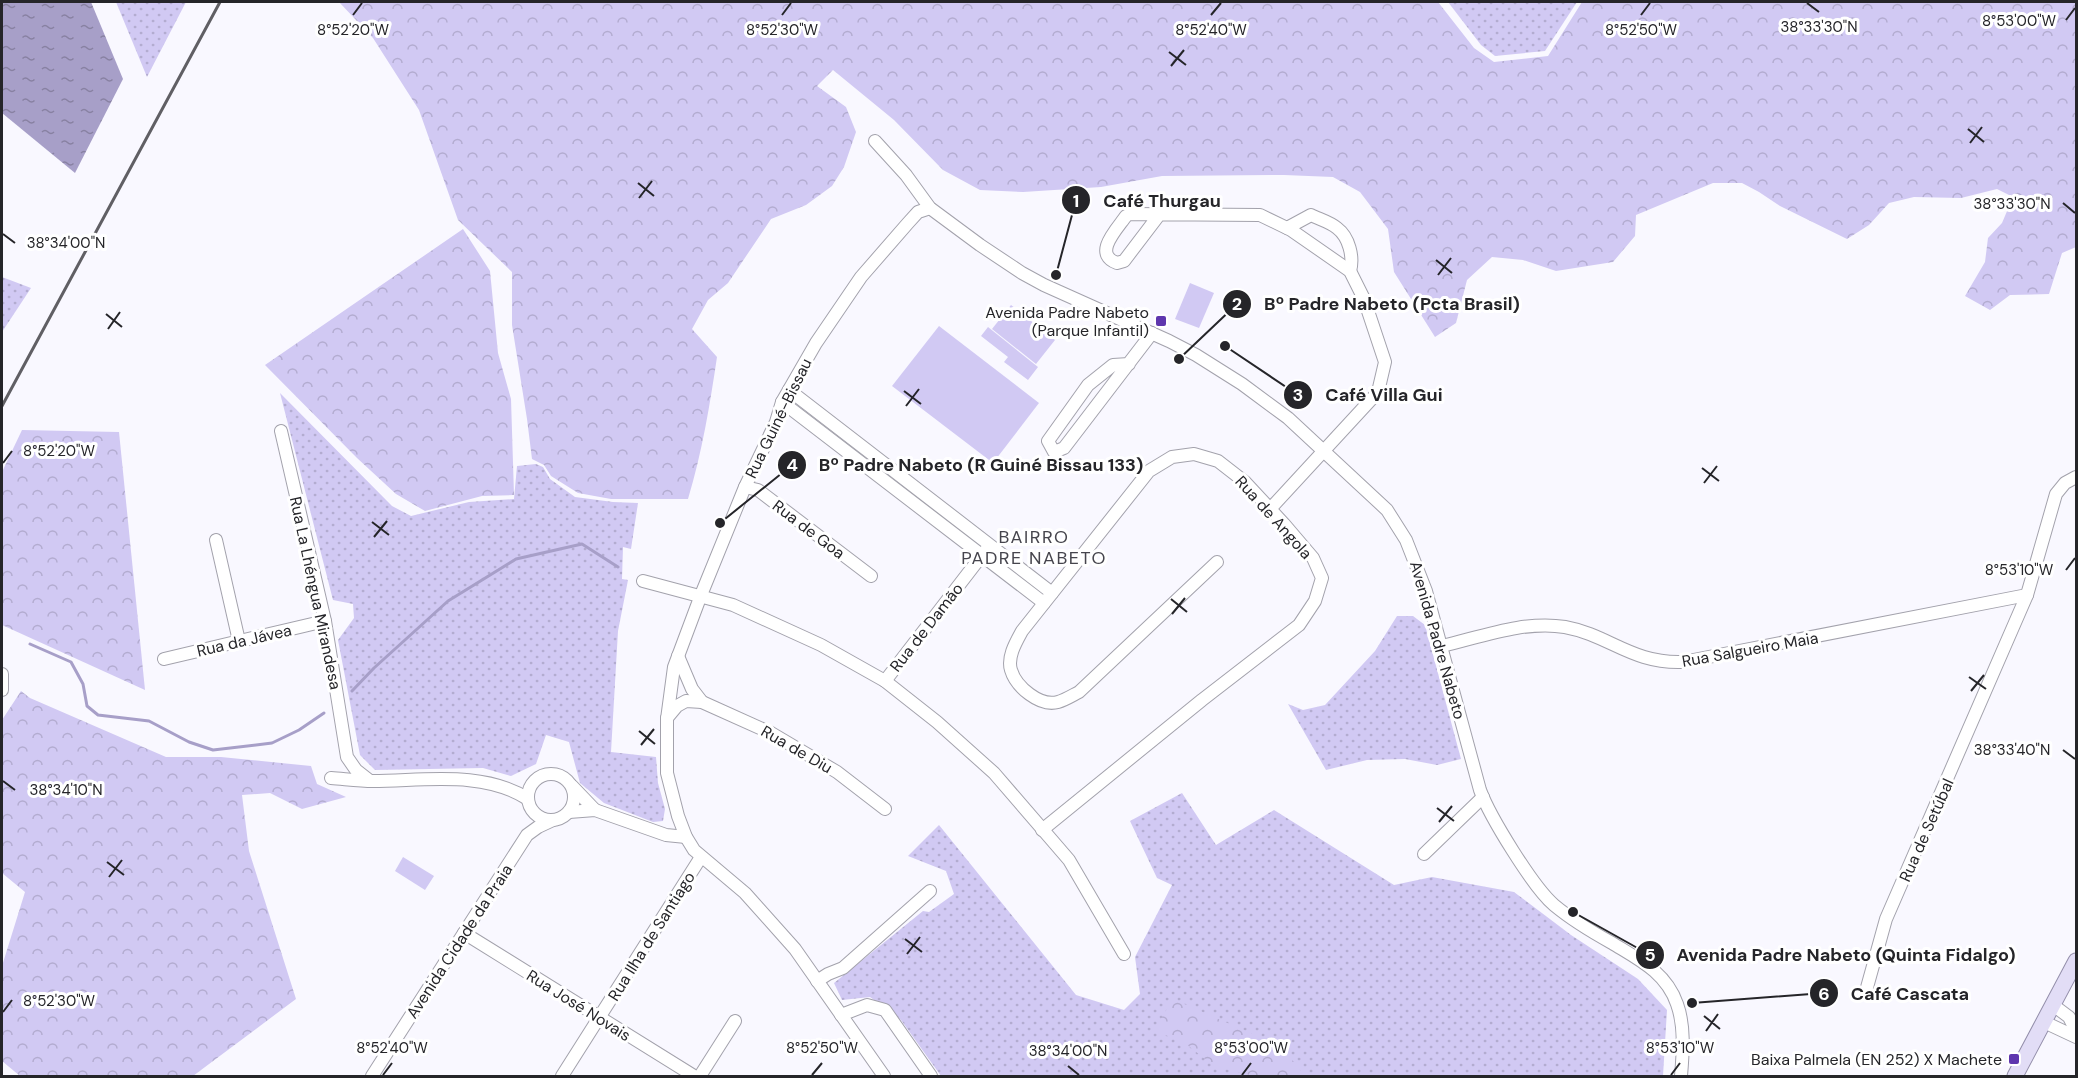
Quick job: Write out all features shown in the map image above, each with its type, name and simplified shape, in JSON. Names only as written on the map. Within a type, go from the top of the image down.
[{"type":"main road","points":[[2014,1077],[2076,961]]},
{"type":"street","name":"Avenida Padre Nabeto","points":[[875,141],[906,175],[930,208],[1022,273],[1196,355],[1242,384],[1288,418],[1387,510],[1398,524],[1412,552],[1442,646],[1483,797],[1491,813],[1533,880],[1550,901],[1590,930],[1641,960],[1665,981],[1675,998],[1680,1016],[1683,1040],[1681,1077]]},
{"type":"street","name":"Rua Guiné-Bissau","points":[[884,1077],[795,949],[745,893],[701,857],[686,837],[667,773],[667,719],[674,667],[700,595],[745,487],[776,422],[782,402],[816,343],[861,277],[918,212],[930,208]]},
{"type":"street","points":[[1159,215],[1124,261],[1117,263],[1109,258],[1105,251],[1106,244],[1126,216],[1132,214],[1260,215],[1287,228],[1350,271],[1364,299],[1385,362],[1378,392],[1270,509]]},
{"type":"street","points":[[1287,228],[1311,215],[1338,229],[1349,246],[1352,262],[1350,271]]},
{"type":"street","points":[[1129,364],[1113,366],[1088,385],[1048,441],[1054,452],[1064,448],[1129,364],[1152,333]]},
{"type":"street","points":[[789,390],[991,545],[1048,598]]},
{"type":"street","points":[[782,402],[981,556],[1048,598]]},
{"type":"street","name":"Rua La Lhéngua Mirandesa","points":[[280,431],[325,621],[347,757]]},
{"type":"street","name":"Rua de Angola","points":[[1042,830],[1202,700],[1299,625],[1315,601],[1322,578],[1313,558],[1270,509],[1245,482],[1218,460],[1194,454],[1172,457],[1149,471],[1022,631],[1012,649],[1010,669],[1018,683],[1030,694],[1043,702],[1057,703],[1079,692],[1217,562]]},
{"type":"street","name":"Rua de Setúbal","points":[[1866,991],[1886,919],[2027,595],[2056,494],[2065,483],[2076,477]]},
{"type":"street","name":"Rua de Goa","points":[[745,487],[758,490],[871,576]]},
{"type":"street","points":[[216,540],[239,641]]},
{"type":"street","name":"Rua de Damão","points":[[885,681],[991,545]]},
{"type":"street","points":[[643,581],[733,605],[821,645],[885,681],[937,722],[994,772],[1069,860],[1124,954]]},
{"type":"street","name":"Rua Salgueiro Maia","points":[[1442,646],[1523,627],[1553,626],[1576,630],[1644,658],[1664,662],[1683,662],[2027,595]]},
{"type":"street","name":"Rua da Jávea","points":[[164,659],[325,621]]},
{"type":"street","points":[[678,656],[692,689],[702,702]]},
{"type":"street","points":[[2,675],[2,690]]},
{"type":"street","points":[[667,719],[677,706],[686,701],[702,702]]},
{"type":"street","name":"Rua de Diu","points":[[702,702],[771,733],[837,772],[885,809]]},
{"type":"street","points":[[370,781],[356,770],[347,757],[331,778],[370,781],[430,778],[506,787],[549,774],[558,775],[566,779],[595,810]]},
{"type":"street","points":[[530,804],[529,790],[536,779]]},
{"type":"street","points":[[506,787],[530,804],[544,819],[553,820],[569,812],[573,804],[572,786]]},
{"type":"street","points":[[1424,854],[1483,797]]},
{"type":"street","name":"Avenida Cidade da Praia","points":[[527,835],[530,804]]},
{"type":"street","points":[[569,812],[595,810],[666,835],[686,837]]},
{"type":"street","name":"Avenida Cidade da Praia","points":[[372,1077],[527,835],[553,820]]},
{"type":"street","name":"Rua Ilha de Santiago","points":[[562,1077],[701,857]]},
{"type":"street","points":[[817,981],[843,968],[930,891]]},
{"type":"street","name":"Rua José Novais","points":[[464,933],[694,1077]]},
{"type":"street","points":[[841,1015],[867,1005],[885,1010],[932,1077]]},
{"type":"street","points":[[2053,1005],[2069,1017],[2076,1031]]},
{"type":"street","points":[[700,1077],[735,1021]]},
{"type":"street","points":[[2044,1022],[2076,1037]]},
{"type":"green space","points":[[116,2],[186,2],[147,77]]},
{"type":"green space","points":[[339,2],[1438,2],[1474,48],[1494,62],[1548,56],[1582,2],[2076,2],[2076,247],[2062,253],[2049,294],[2010,295],[1990,310],[1965,296],[1985,262],[1988,238],[2002,223],[2013,197],[1997,189],[1961,198],[1914,197],[1889,203],[1869,225],[1847,239],[1780,206],[1742,183],[1713,183],[1636,215],[1635,236],[1613,262],[1556,271],[1523,260],[1492,257],[1467,280],[1456,323],[1435,337],[1394,272],[1388,229],[1360,192],[1333,177],[1162,176],[1101,187],[1023,192],[980,190],[943,170],[894,120],[833,70],[817,86],[846,107],[856,132],[844,167],[832,186],[806,205],[771,219],[728,283],[708,300],[692,329],[717,357],[701,446],[688,499],[611,499],[578,493],[551,476],[544,465],[532,459],[512,325],[512,272],[458,220],[419,110],[373,38]]},
{"type":"green space","points":[[1448,2],[1577,2],[1545,51],[1495,56],[1481,45]]},
{"type":"green space","points":[[463,229],[490,271],[498,353],[511,399],[514,495],[482,496],[425,511],[396,494],[265,365]]},
{"type":"green space","points":[[2,277],[31,288],[2,332]]},
{"type":"green space","points":[[1190,283],[1214,293],[1199,328],[1175,319]]},
{"type":"green space","points":[[1011,305],[1055,340],[1036,364],[992,329]]},
{"type":"green space","points":[[939,326],[1039,403],[993,463],[892,386]]},
{"type":"green space","points":[[988,327],[1038,367],[1028,380],[1004,362],[1008,357],[981,336]]},
{"type":"green space","points":[[280,393],[392,506],[411,516],[469,502],[514,499],[517,466],[536,464],[543,467],[550,479],[575,497],[638,503],[631,549],[623,547],[622,579],[628,580],[618,631],[611,752],[656,757],[658,783],[665,809],[663,821],[653,822],[604,803],[580,783],[569,742],[546,735],[536,764],[511,776],[483,768],[375,770],[360,755],[338,640],[354,618],[353,604],[333,600]]},
{"type":"green space","points":[[22,430],[119,432],[145,690],[2,625],[2,472]]},
{"type":"green space","points":[[1397,616],[1413,616],[1425,625],[1461,759],[1437,765],[1405,759],[1367,760],[1326,770],[1288,704],[1303,710],[1325,705],[1375,651]]},
{"type":"green space","points":[[21,691],[30,698],[166,757],[221,757],[311,766],[317,784],[346,797],[302,809],[270,793],[242,795],[249,851],[296,999],[193,1076],[20,1076],[2,1061],[2,966],[25,892],[2,873],[2,720]]},
{"type":"green space","points":[[1182,793],[1216,845],[1274,810],[1394,885],[1432,877],[1514,892],[1571,935],[1638,979],[1667,1010],[1663,1076],[941,1076],[901,1020],[870,997],[842,1000],[834,983],[923,911],[929,912],[954,894],[946,871],[908,856],[939,825],[1076,995],[1124,1010],[1140,994],[1135,957],[1172,885],[1157,878],[1130,821]]},
{"type":"green space","points":[[403,857],[434,876],[425,890],[395,871]]},
{"type":"green space","points":[[1173,999],[1282,1047],[1305,1076],[1254,1076],[1214,1066],[1186,1044],[1154,1030]]},
{"type":"water","points":[[2,2],[91,2],[123,79],[75,173],[2,113]]},
{"type":"waterway","points":[[352,691],[448,601],[516,559],[582,544],[618,567]]},
{"type":"waterway","points":[[30,644],[71,662],[83,684],[87,706],[98,715],[149,721],[189,742],[213,750],[272,743],[299,730],[324,713]]},
{"type":"railway","points":[[2,406],[220,2]]},
{"type":"place","name":"Café Thurgau","points":[[1056,275]]},
{"type":"place","name":"Avenida Padre Nabeto (Parque Infantil)","points":[[1161,321]]},
{"type":"place","name":"Café Villa Gui","points":[[1225,346]]},
{"type":"place","name":"Bº Padre Nabeto (Pcta Brasil)","points":[[1179,359]]},
{"type":"place","name":"Bº Padre Nabeto (R Guiné Bissau 133)","points":[[720,523]]},
{"type":"place","name":"Avenida Padre Nabeto (Quinta Fidalgo)","points":[[1573,912]]},
{"type":"place","name":"Café Cascata","points":[[1692,1003]]},
{"type":"place","name":"Baixa Palmela (EN 252) X Machete","points":[[2014,1059]]},
{"type":"district","name":"BAIRRO PADRE NABETO","points":[[1034,547]]}]
